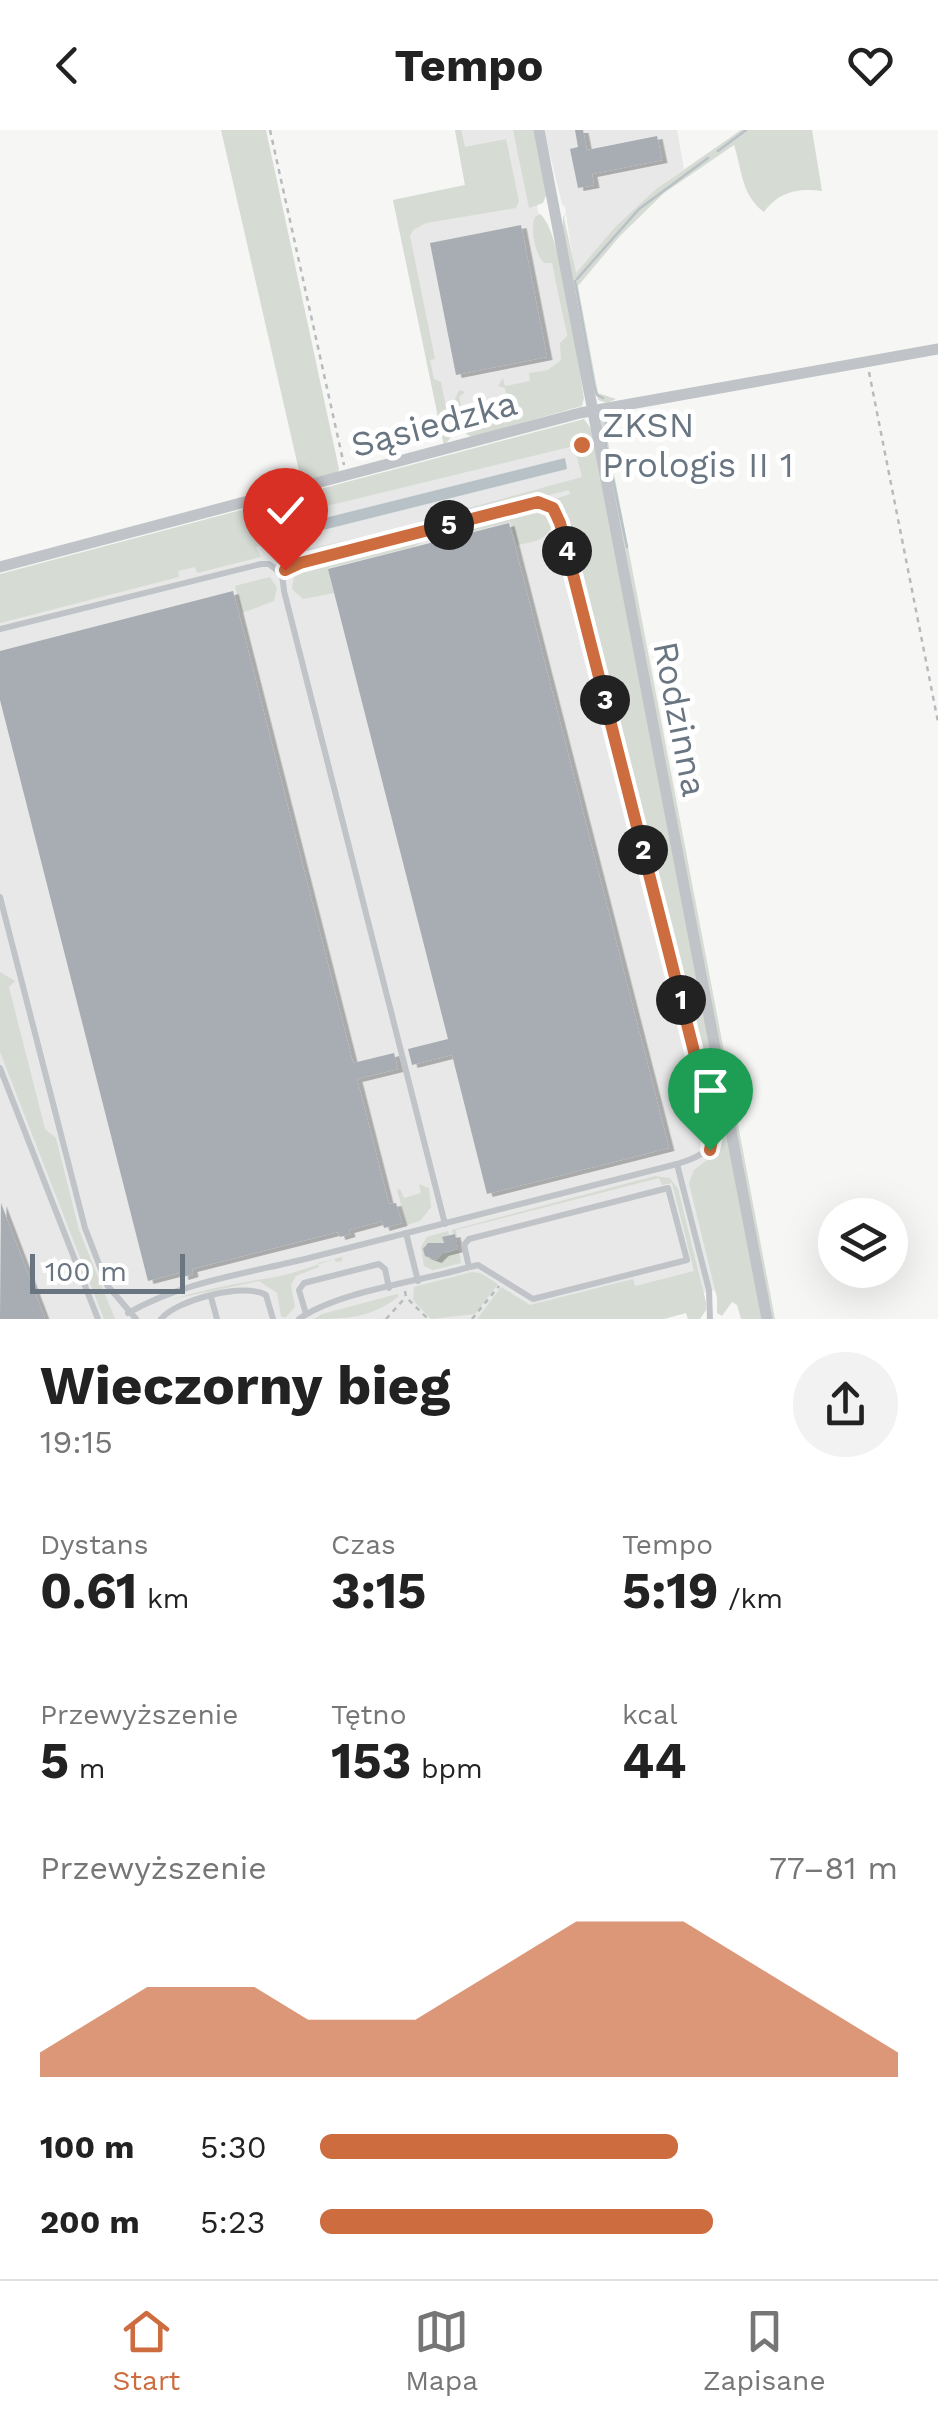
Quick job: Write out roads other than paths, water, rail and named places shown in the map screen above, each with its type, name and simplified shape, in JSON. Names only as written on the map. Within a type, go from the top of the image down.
[{"type":"street","name":"Rodzinna","points":[[539,130],[767,1319]]},
{"type":"street","name":"Sąsiedzka","points":[[0,567],[592,410],[938,349]]},
{"type":"lane","points":[[0,898],[85,1228],[107,1285],[131,1317],[167,1294],[705,1154],[713,1143],[713,1135],[700,1074],[556,511],[548,503],[538,502],[300,563],[282,574]]},
{"type":"lane","points":[[0,629],[261,564],[269,564],[282,574],[445,1224]]},
{"type":"lane","points":[[0,1068],[98,1319]]},
{"type":"lane","points":[[677,1164],[709,1290],[710,1319]]},
{"type":"lane","points":[[390,1288],[379,1264],[304,1283],[299,1290],[302,1316],[323,1305],[418,1281],[478,1265],[533,1299],[687,1260],[668,1188],[469,1240],[464,1245],[470,1267]]},
{"type":"lane","points":[[406,1233],[418,1281]]},
{"type":"lane","points":[[161,1319],[174,1306],[248,1288],[268,1297],[273,1319]]},
{"type":"lane","points":[[211,1297],[217,1319]]},
{"type":"waterway","points":[[718,151],[746,130]]},
{"type":"waterway","points":[[577,279],[639,209],[708,158]]},
{"type":"waterway","points":[[575,281],[594,385],[597,395],[603,398]]},
{"type":"waterway","points":[[606,416],[606,446],[627,547]]},
{"type":"place","name":"ZKSN Prologis II 1","points":[[582,445]]}]
